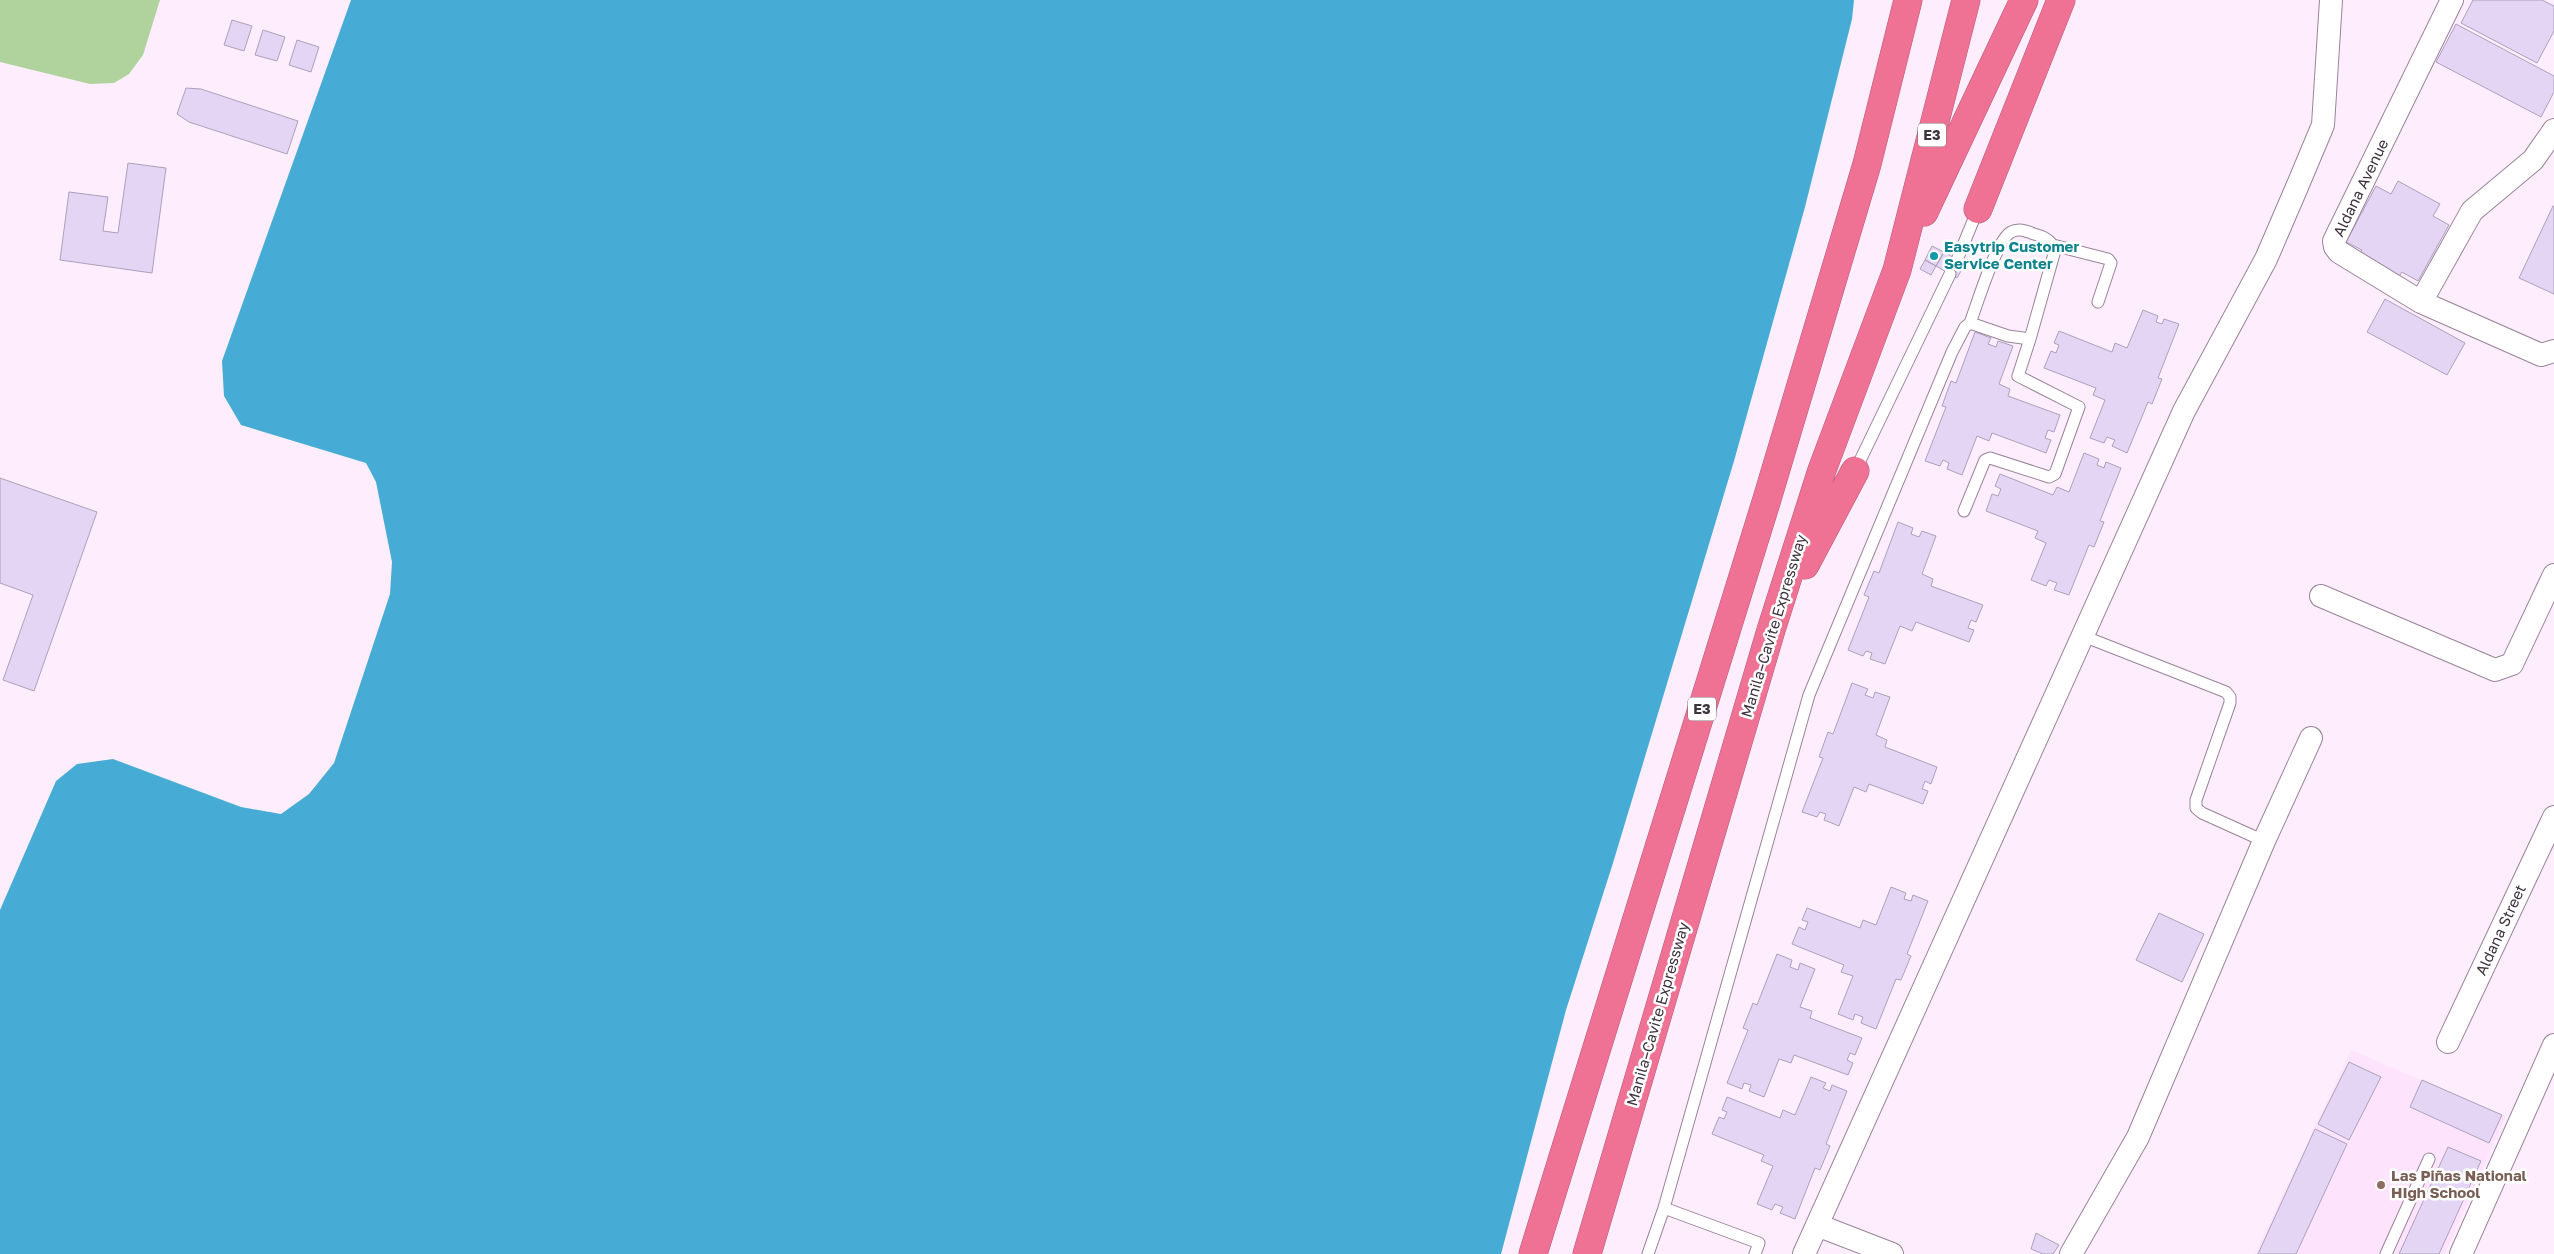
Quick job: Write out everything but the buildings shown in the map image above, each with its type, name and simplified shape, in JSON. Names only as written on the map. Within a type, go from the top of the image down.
[{"type":"highway","points":[[1867,164],[1892,0]]},
{"type":"highway","name":"E3","points":[[1867,164],[1896,0]]},
{"type":"highway","name":"E3","points":[[1533,1254],[1764,508],[1867,164],[1908,0]]},
{"type":"highway","name":"Manila–Cavite Expressway","points":[[1587,1254],[1771,630],[1822,470],[1897,270],[1966,0]]},
{"type":"highway","points":[[1897,270],[2024,0]]},
{"type":"highway","points":[[1978,209],[2061,0]]},
{"type":"highway","points":[[1771,630],[1855,471]]},
{"type":"street","points":[[1804,1254],[2184,411],[2266,259],[2323,126],[2330,0]]},
{"type":"street","name":"Aldana Avenue","points":[[2421,302],[2339,252],[2335,247],[2334,241],[2452,0]]},
{"type":"street","points":[[2554,130],[2534,160],[2472,211],[2421,302],[2541,355],[2554,351]]},
{"type":"street","points":[[2321,596],[2495,670],[2512,664],[2554,575]]},
{"type":"street","points":[[2072,1254],[2138,1137],[2264,841],[2311,738]]},
{"type":"street","name":"Aldana Street","points":[[2448,1042],[2554,817]]},
{"type":"street","points":[[2461,1254],[2554,1045]]},
{"type":"street","points":[[1818,1225],[1892,1254]]},
{"type":"lane","points":[[1957,260],[1978,209]]},
{"type":"lane","points":[[1652,1253],[1809,695],[1952,352],[1965,327],[1970,323],[1996,254],[2005,236],[2013,231],[2022,230],[2048,238],[2054,245],[2108,258],[2111,263],[2098,302]]},
{"type":"lane","points":[[1964,511],[1985,460],[1990,458],[2048,477],[2055,474],[2079,407],[2018,376],[2054,254],[2054,245]]},
{"type":"lane","points":[[1855,471],[1950,274]]},
{"type":"lane","points":[[1970,323],[2008,336],[2030,339]]},
{"type":"lane","points":[[2083,636],[2226,692],[2230,697],[2230,704],[2196,800],[2196,808],[2202,813],[2264,841]]},
{"type":"lane","points":[[2386,1254],[2429,1159]]},
{"type":"lane","points":[[1664,1208],[1759,1243],[1755,1254]]},
{"type":"shaded area","name":"Las Piñas National HIgh School","points":[[2351,1050],[2506,1116],[2445,1254],[2255,1254]]},
{"type":"green space","points":[[0,0],[160,0],[143,55],[129,74],[114,83],[90,84],[0,62]]},
{"type":"water","points":[[351,0],[1854,0],[1852,19],[1805,207],[1734,461],[1613,863],[1566,1010],[1501,1254],[0,1254],[0,910],[56,781],[77,764],[113,759],[241,807],[281,814],[309,794],[334,763],[390,594],[392,562],[376,482],[366,463],[241,425],[224,396],[222,361]]},
{"type":"place","name":"Easytrip Customer Service Center","points":[[1934,256]]},
{"type":"place","name":"Las Piñas National HIgh School","points":[[2381,1185]]}]
